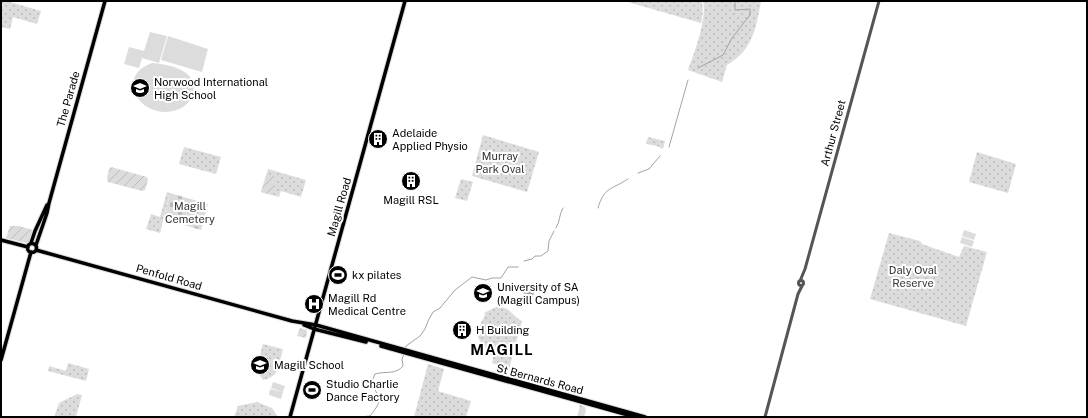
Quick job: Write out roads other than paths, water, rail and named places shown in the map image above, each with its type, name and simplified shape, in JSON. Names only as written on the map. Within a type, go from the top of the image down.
[{"type":"main road","name":"The Parade","points":[[36,247],[47,214],[105,1]]},
{"type":"main road","name":"Magill Road","points":[[290,417],[405,1]]},
{"type":"main road","name":"The Parade","points":[[29,245],[49,203]]},
{"type":"main road","points":[[1,240],[29,245],[28,250],[32,252]]},
{"type":"main road","name":"Penfold Road","points":[[29,245],[315,327]]},
{"type":"main road","points":[[1,360],[32,252],[36,247]]},
{"type":"main road","name":"St Bernards Road","points":[[315,327],[645,417]]},
{"type":"main road","name":"St Bernards Road","points":[[410,353],[635,417]]},
{"type":"street","name":"Arthur Street","points":[[765,417],[879,1]]},
{"type":"waterway","points":[[698,68],[723,55],[732,38],[750,15],[750,9],[735,10],[735,1]]},
{"type":"waterway","points":[[669,147],[688,80]]},
{"type":"waterway","points":[[638,173],[649,169],[660,156]]},
{"type":"waterway","points":[[598,208],[600,201],[606,192],[628,179]]},
{"type":"waterway","points":[[556,228],[563,208]]},
{"type":"waterway","points":[[524,261],[532,259],[535,256],[541,256],[548,251],[549,241],[554,231]]},
{"type":"waterway","points":[[405,349],[406,346],[420,336],[433,312],[440,308],[455,290],[472,277],[486,280],[501,278],[508,267],[518,267]]},
{"type":"waterway","points":[[359,417],[370,416],[378,405],[379,398],[372,381],[375,374],[393,372],[400,369],[403,366],[402,359],[404,354]]},
{"type":"place","name":"Norwood International High School","points":[[140,88]]},
{"type":"place","name":"Adelaide Applied Physio","points":[[378,139]]},
{"type":"place","name":"Magill RSL","points":[[411,181]]},
{"type":"place","name":"kx pilates","points":[[338,275]]},
{"type":"place","name":"University of SA (Magill Campus)","points":[[483,293]]},
{"type":"place","name":"Magill Rd Medical Centre","points":[[314,304]]},
{"type":"place","name":"H Building","points":[[462,330]]},
{"type":"place","name":"Magill School","points":[[260,365]]},
{"type":"place","name":"Studio Charlie Dance Factory","points":[[312,390]]},
{"type":"district","name":"MAGILL","points":[[502,349]]},
{"type":"park label","name":"Murray Park Oval","points":[[500,162]]},
{"type":"park label","name":"Magill Cemetery","points":[[190,212]]},
{"type":"park label","name":"Daly Oval Reserve","points":[[913,276]]}]
